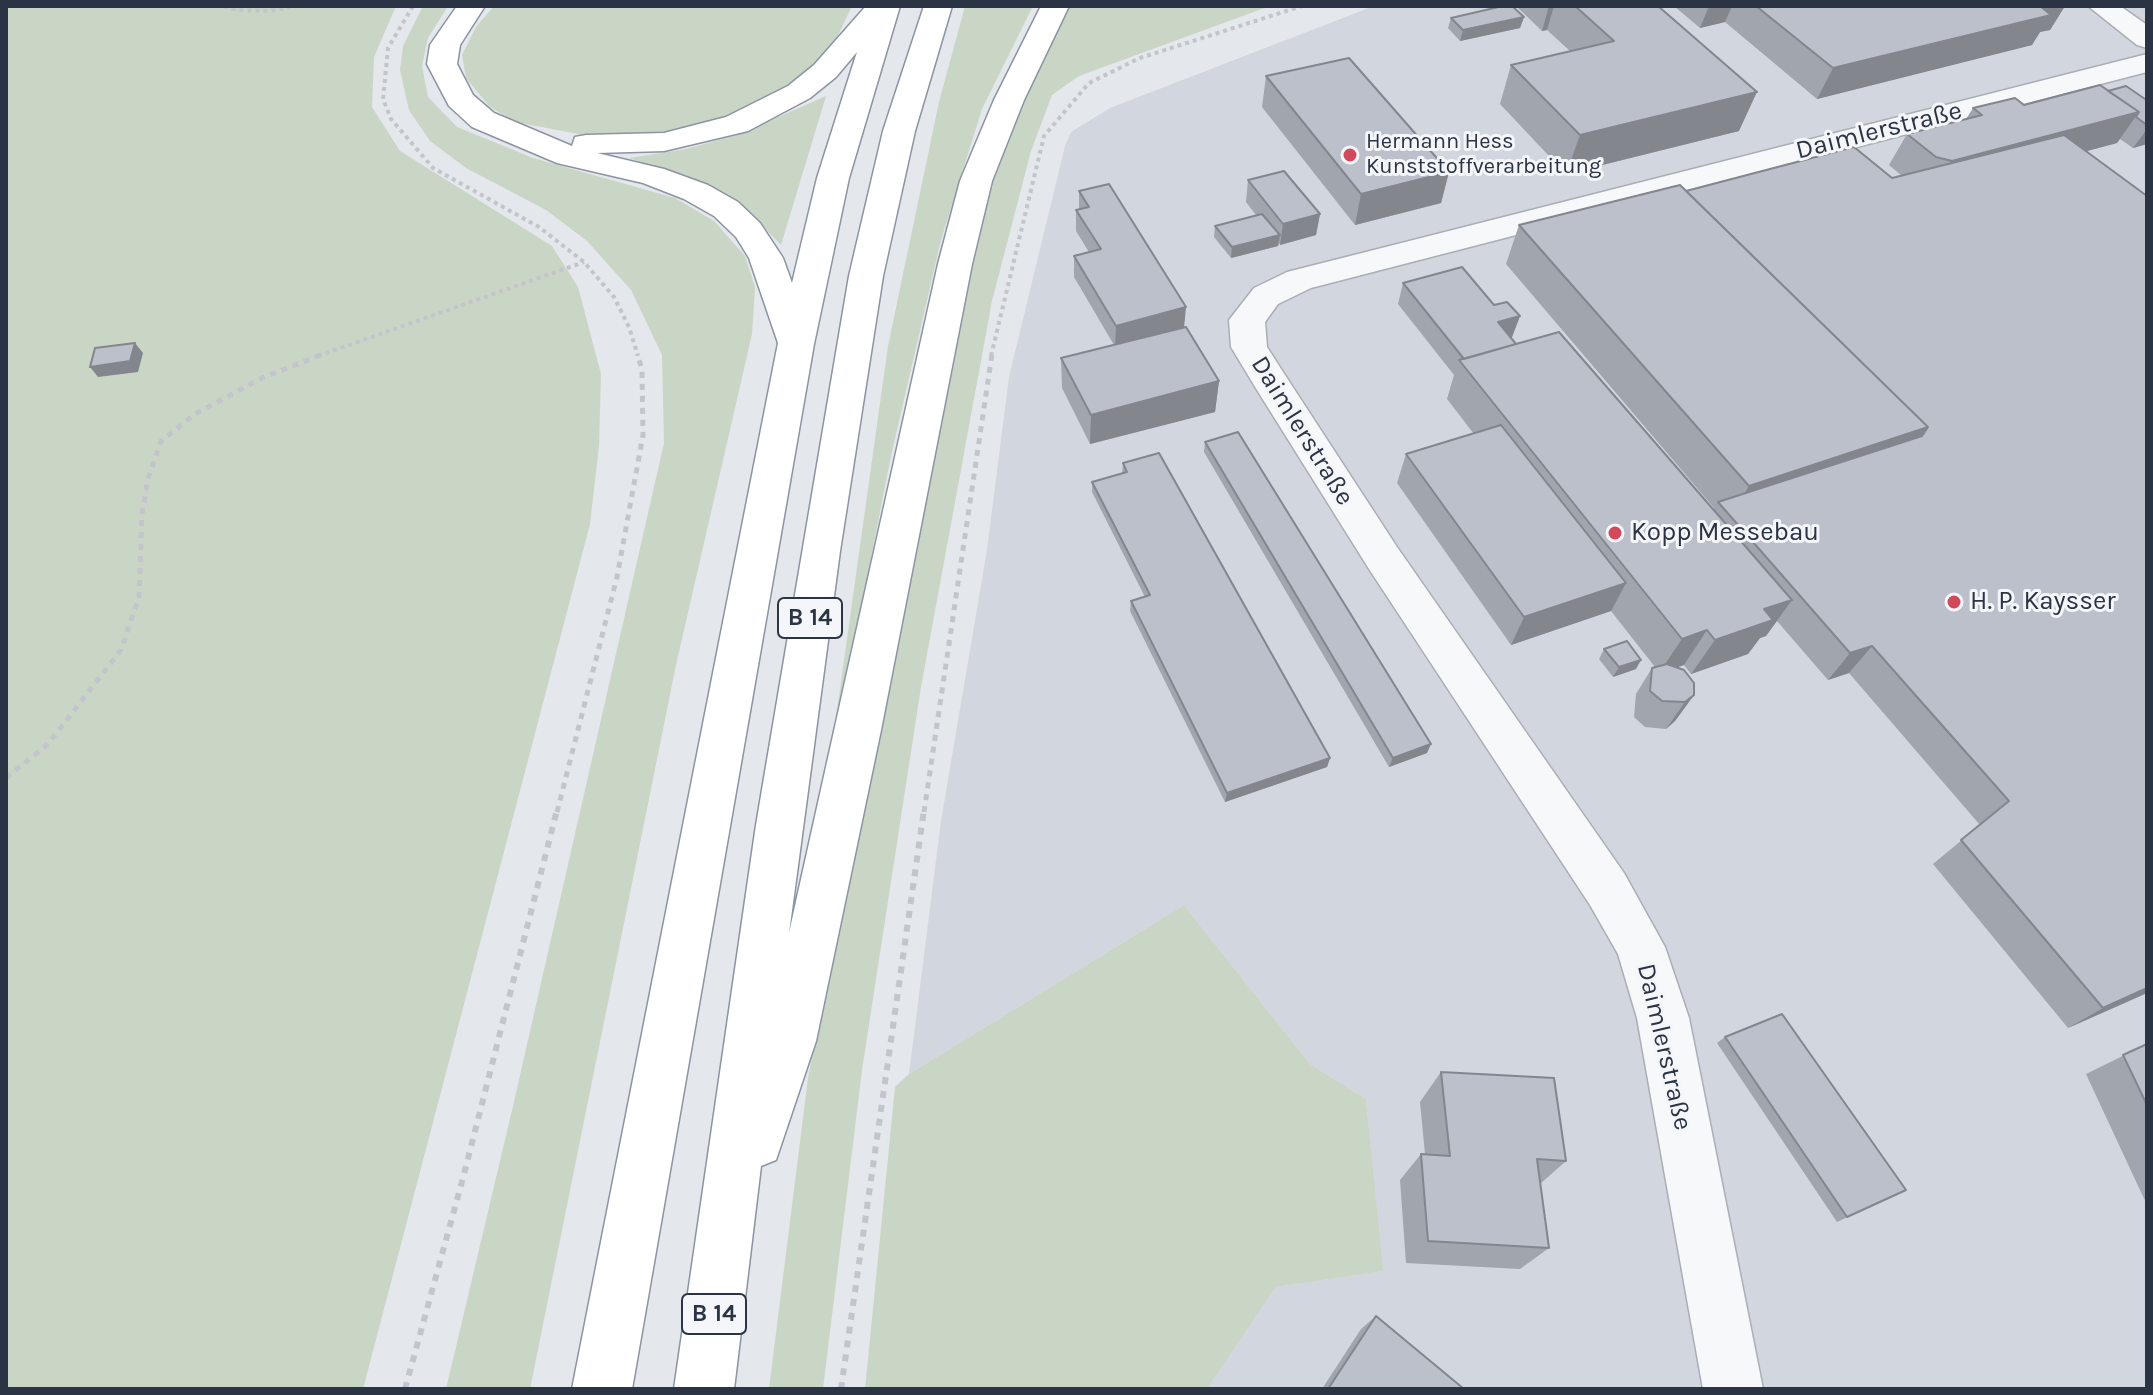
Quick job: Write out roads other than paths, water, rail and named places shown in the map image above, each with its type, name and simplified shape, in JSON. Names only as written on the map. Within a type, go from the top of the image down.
[{"type":"highway","points":[[471,6],[445,45],[442,64],[460,100],[483,120],[524,138],[568,156],[667,181],[696,192],[726,209],[748,230],[766,258],[796,344]]},
{"type":"highway","points":[[524,138],[625,145],[664,142],[737,124],[767,111],[807,85],[884,6]]},
{"type":"highway","name":"B 14","points":[[602,1389],[796,344],[833,178],[884,6]]},
{"type":"highway","name":"B 14","points":[[704,1389],[779,825],[866,276],[899,131],[938,6]]},
{"type":"highway","points":[[725,1239],[790,1041],[859,730],[955,264],[976,181],[1009,100],[1055,6]]},
{"type":"street","points":[[2102,6],[2147,39]]},
{"type":"street","name":"Daimlerstraße","points":[[1733,1389],[1663,1018],[1640,947],[1607,889],[1383,558],[1249,347],[1247,320],[1266,296],[1299,280],[2147,63]]},
{"type":"place","name":"Hermann Hess Kunststoffverarbeitung","points":[[1350,155]]},
{"type":"place","name":"Kopp Messebau","points":[[1615,533]]},
{"type":"place","name":"H. P. Kaysser","points":[[1954,602]]}]
